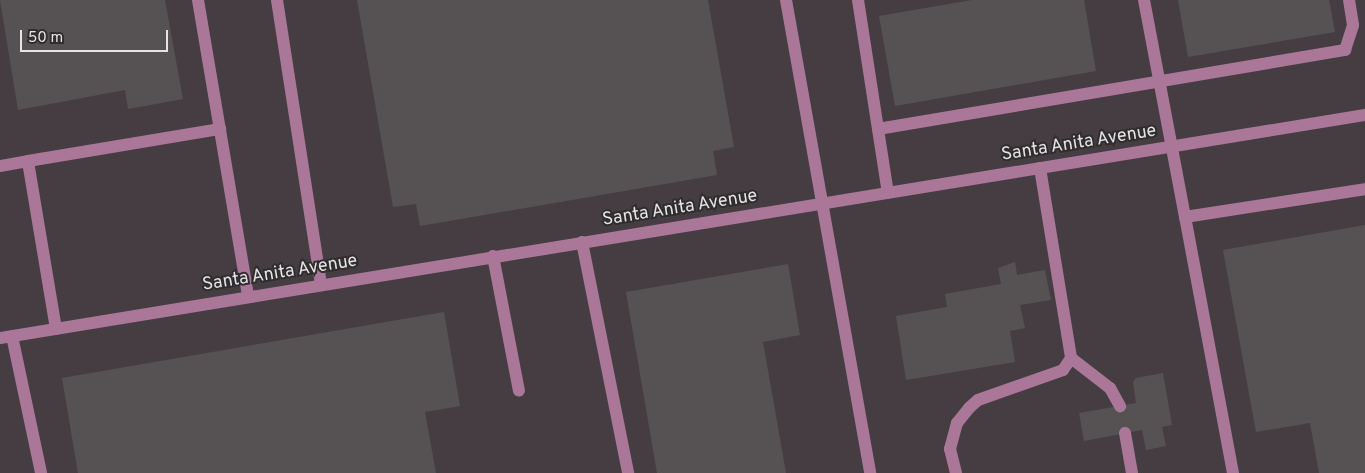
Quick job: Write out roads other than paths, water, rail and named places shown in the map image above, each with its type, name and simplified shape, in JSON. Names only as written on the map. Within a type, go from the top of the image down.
[{"type":"street","points":[[198,0],[248,297]]},
{"type":"street","points":[[277,0],[321,285]]},
{"type":"street","points":[[786,0],[824,204],[870,473]]},
{"type":"street","points":[[858,0],[888,194]]},
{"type":"street","points":[[1144,0],[1169,147],[1185,217],[1233,473]]},
{"type":"street","points":[[878,130],[1345,50],[1353,25],[1348,0]]},
{"type":"street","name":"Santa Anita Avenue","points":[[6,338],[493,256],[888,194],[1365,115]]},
{"type":"street","points":[[0,166],[220,128]]},
{"type":"street","points":[[28,160],[56,329]]},
{"type":"street","points":[[956,473],[950,449],[956,423],[968,408],[978,400],[1063,370],[1071,358],[1040,168]]},
{"type":"street","points":[[1185,217],[1365,189]]},
{"type":"street","points":[[582,242],[628,473]]},
{"type":"street","points":[[493,256],[519,391]]},
{"type":"street","points":[[6,338],[41,473]]},
{"type":"street","points":[[1071,358],[1110,388],[1120,406]]},
{"type":"street","points":[[1125,433],[1132,473]]},
{"type":"tunnel","points":[[1120,406],[1125,433]]}]
